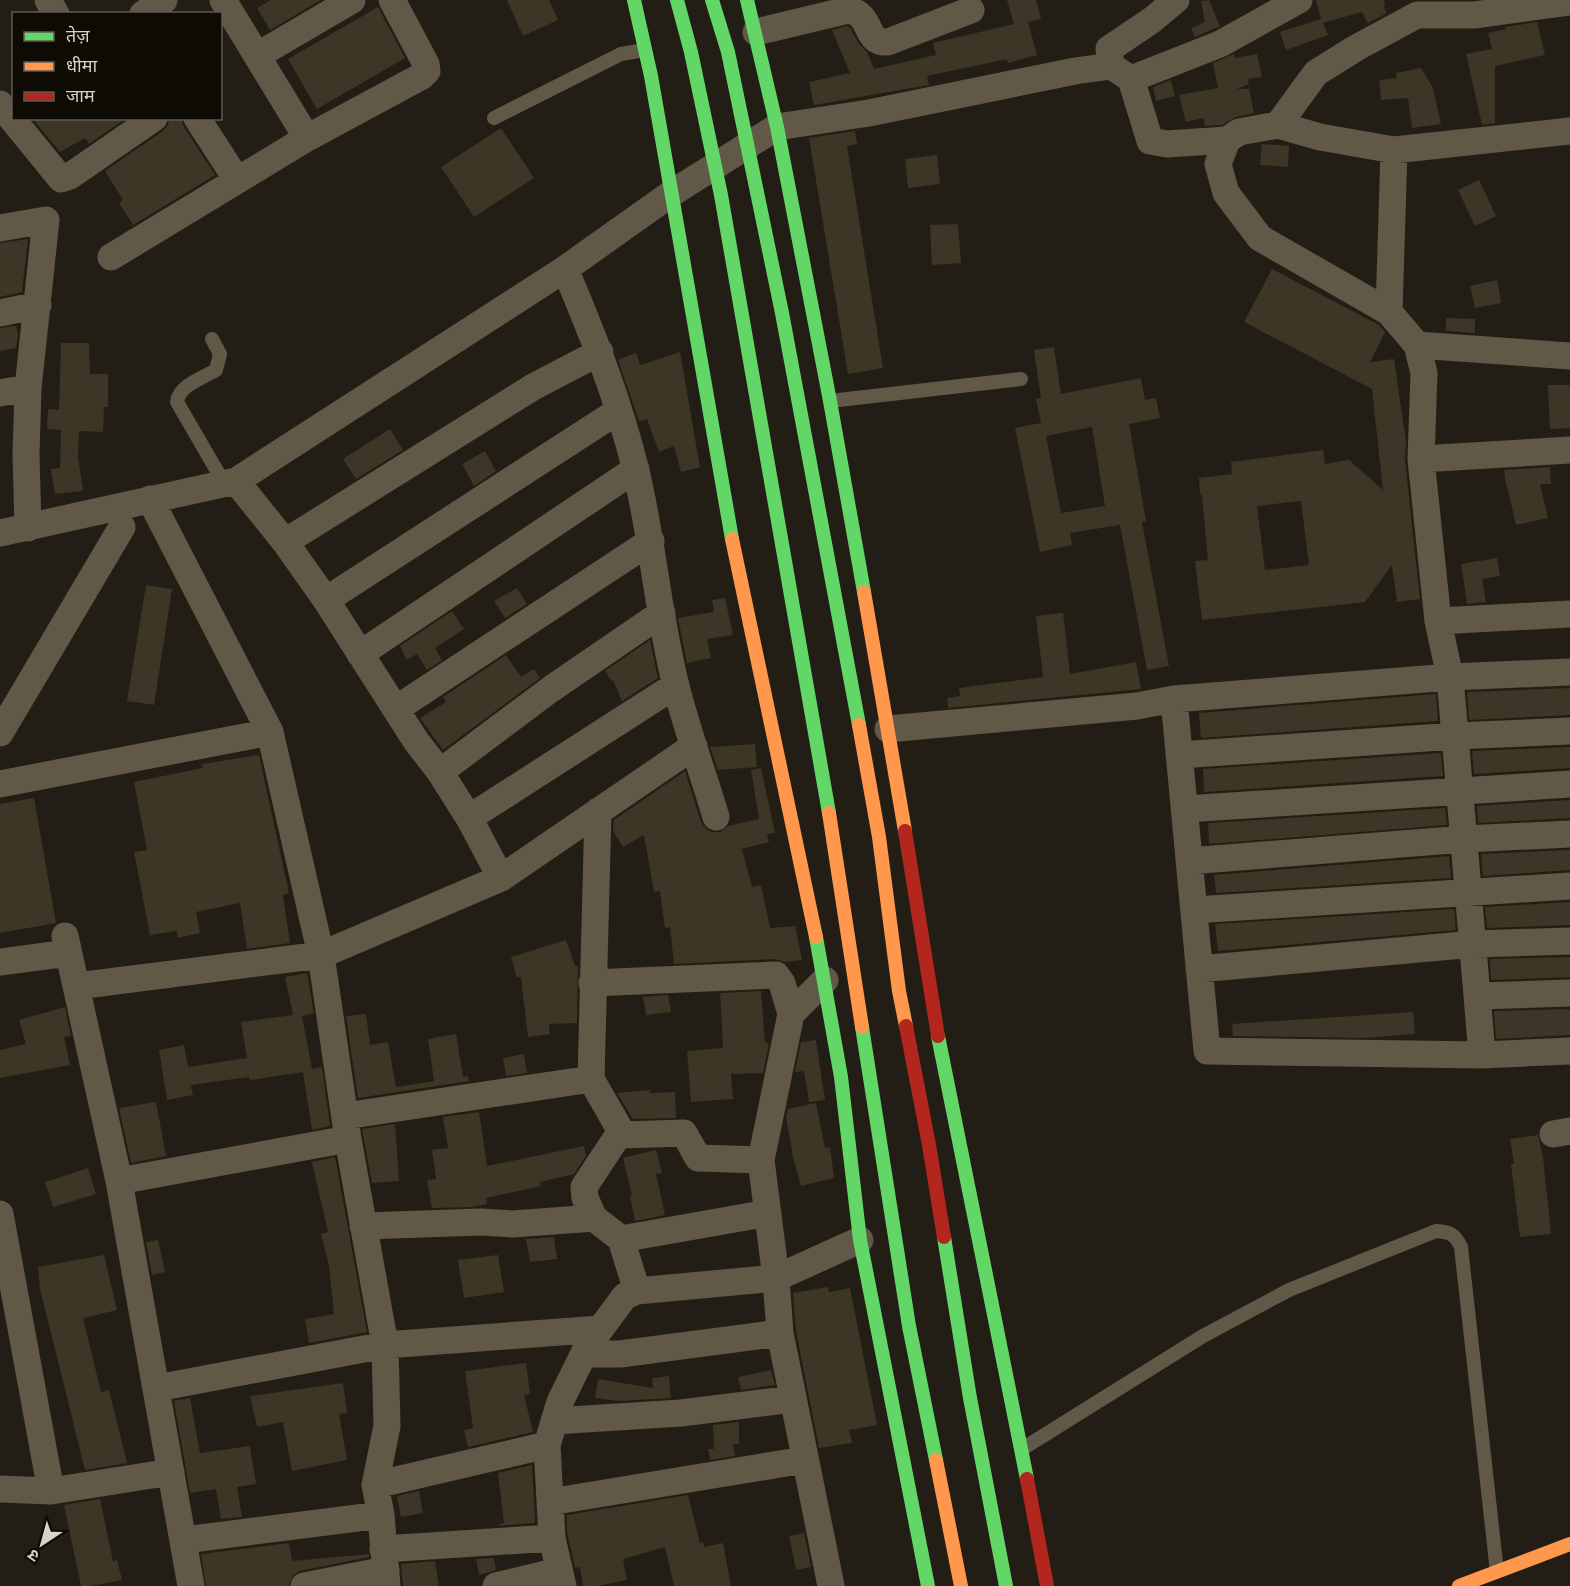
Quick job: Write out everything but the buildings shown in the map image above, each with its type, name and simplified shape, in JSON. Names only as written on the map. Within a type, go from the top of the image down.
[{"type":"main road","points":[[634,0],[672,193],[731,535],[825,980],[843,1098],[860,1240],[928,1586]]},
{"type":"main road","points":[[676,0],[691,52],[715,166],[823,774],[909,1326],[961,1586]]},
{"type":"main road","points":[[712,0],[728,52],[782,313],[856,627],[888,729],[939,1040],[1047,1586]]},
{"type":"main road","points":[[747,0],[777,127],[830,401],[879,837],[899,991],[929,1145],[970,1398],[1006,1586]]},
{"type":"main road","points":[[843,1098],[866,1048]]},
{"type":"main road","points":[[1039,1544],[1060,1578]]},
{"type":"main road","points":[[1459,1586],[1570,1544]]},
{"type":"street","points":[[146,12],[164,0]]},
{"type":"street","points":[[223,0],[307,138]]},
{"type":"street","points":[[258,55],[352,0]]},
{"type":"street","points":[[111,257],[307,138],[427,71],[426,64],[392,0]]},
{"type":"street","points":[[1176,0],[1146,10],[1109,49],[1150,141],[1167,144],[1227,140],[1239,132],[1278,125],[1320,137],[1394,150],[1570,131]]},
{"type":"street","points":[[0,534],[230,482],[565,269],[672,193],[777,127],[869,113],[1075,70],[1121,73],[1220,44],[1299,0]]},
{"type":"street","points":[[1278,125],[1316,73],[1417,15],[1474,15],[1570,2]]},
{"type":"street","points":[[756,32],[848,10],[857,11],[862,15],[873,37],[881,43],[971,10]]},
{"type":"street","points":[[0,104],[12,119]]},
{"type":"street","points":[[13,120],[62,179],[70,176],[151,120]]},
{"type":"street","points":[[198,120],[237,180]]},
{"type":"street","points":[[1227,140],[1218,164],[1226,193],[1260,238],[1389,312],[1417,345],[1424,373],[1421,459],[1438,621],[1450,678],[1482,1054]]},
{"type":"street","points":[[1389,312],[1394,150]]},
{"type":"street","points":[[0,228],[46,220],[28,388],[26,455],[28,528]]},
{"type":"street","points":[[565,269],[600,352],[636,469],[676,686],[716,816]]},
{"type":"street","points":[[0,313],[38,306]]},
{"type":"street","points":[[1417,345],[1570,356]]},
{"type":"street","points":[[285,542],[533,387],[600,352]]},
{"type":"street","points":[[0,393],[28,388]]},
{"type":"street","points":[[326,600],[618,411]]},
{"type":"street","points":[[1421,459],[1570,450]]},
{"type":"street","points":[[360,654],[636,469]]},
{"type":"street","points":[[230,482],[285,542],[326,600],[416,741],[440,772],[469,818],[501,878]]},
{"type":"street","points":[[150,499],[270,732],[321,955],[363,1226],[385,1345],[387,1426],[375,1485],[381,1515],[385,1568]]},
{"type":"street","points":[[0,733],[122,527]]},
{"type":"street","points":[[396,709],[651,541]]},
{"type":"street","points":[[440,772],[551,689],[662,613]]},
{"type":"street","points":[[1438,621],[1570,614]]},
{"type":"street","points":[[888,729],[1137,706],[1174,699],[1450,678],[1570,672]]},
{"type":"street","points":[[469,818],[676,686]]},
{"type":"street","points":[[1174,699],[1207,1051],[1482,1054],[1570,1051]]},
{"type":"street","points":[[1179,755],[1455,736],[1570,731]]},
{"type":"street","points":[[0,784],[270,732]]},
{"type":"street","points":[[77,986],[321,955],[501,878],[694,746]]},
{"type":"street","points":[[1185,809],[1570,784]]},
{"type":"street","points":[[598,811],[591,1079],[623,1135],[684,1133],[698,1158],[761,1160]]},
{"type":"street","points":[[1189,861],[1464,839],[1570,834]]},
{"type":"street","points":[[1194,910],[1570,886]]},
{"type":"street","points":[[1199,969],[1474,944],[1570,940]]},
{"type":"street","points":[[0,962],[67,945],[119,1181],[191,1586]]},
{"type":"street","points":[[592,983],[776,975],[782,983],[791,1014],[761,1160],[776,1278],[780,1333],[831,1586]]},
{"type":"street","points":[[791,1014],[825,980]]},
{"type":"street","points":[[1478,996],[1570,993]]},
{"type":"street","points":[[119,1181],[347,1127],[591,1079]]},
{"type":"street","points":[[621,1131],[584,1187],[585,1198],[594,1218],[621,1239],[637,1291]]},
{"type":"street","points":[[621,1239],[768,1213]]},
{"type":"street","points":[[0,1214],[51,1491]]},
{"type":"street","points":[[363,1226],[481,1222],[522,1224],[594,1218]]},
{"type":"street","points":[[496,1586],[561,1578],[552,1538],[551,1433],[564,1394],[584,1354],[625,1296],[637,1291],[776,1278],[860,1240]]},
{"type":"street","points":[[157,1388],[385,1345],[600,1329]]},
{"type":"street","points":[[584,1354],[620,1354],[780,1333]]},
{"type":"street","points":[[375,1485],[551,1433],[793,1399]]},
{"type":"street","points":[[550,1502],[804,1460]]},
{"type":"street","points":[[0,1489],[51,1491],[171,1472]]},
{"type":"street","points":[[184,1540],[381,1515]]},
{"type":"street","points":[[304,1586],[385,1568],[552,1538]]},
{"type":"lane","points":[[494,118],[621,54],[645,50]]},
{"type":"lane","points":[[212,339],[220,354],[216,370],[182,389],[177,402],[230,482]]},
{"type":"lane","points":[[830,401],[1021,379]]},
{"type":"lane","points":[[1021,1449],[1203,1336],[1289,1290],[1436,1231],[1446,1231],[1456,1236],[1461,1247],[1497,1572]]},
{"type":"traffic: fast","points":[[634,0],[651,76],[732,539]]},
{"type":"traffic: fast","points":[[677,0],[691,52],[721,195],[829,813]]},
{"type":"traffic: fast","points":[[712,0],[728,52],[782,313],[859,725]]},
{"type":"traffic: fast","points":[[747,0],[777,127],[864,592]]},
{"type":"traffic: fast","points":[[816,937],[841,1077],[860,1240],[928,1586]]},
{"type":"traffic: fast","points":[[862,1027],[909,1326],[936,1460]]},
{"type":"traffic: fast","points":[[938,1036],[1027,1479]]},
{"type":"traffic: fast","points":[[944,1237],[970,1398],[1006,1586]]},
{"type":"traffic: slow","points":[[732,539],[816,937]]},
{"type":"traffic: slow","points":[[864,592],[905,831]]},
{"type":"traffic: slow","points":[[859,725],[879,837],[899,991],[906,1026]]},
{"type":"traffic: slow","points":[[829,813],[862,1027]]},
{"type":"traffic: slow","points":[[936,1460],[961,1586]]},
{"type":"traffic: slow","points":[[1459,1586],[1570,1544]]},
{"type":"traffic: jam","points":[[905,831],[938,1036]]},
{"type":"traffic: jam","points":[[906,1026],[944,1237]]},
{"type":"traffic: jam","points":[[1027,1479],[1047,1586]]}]
